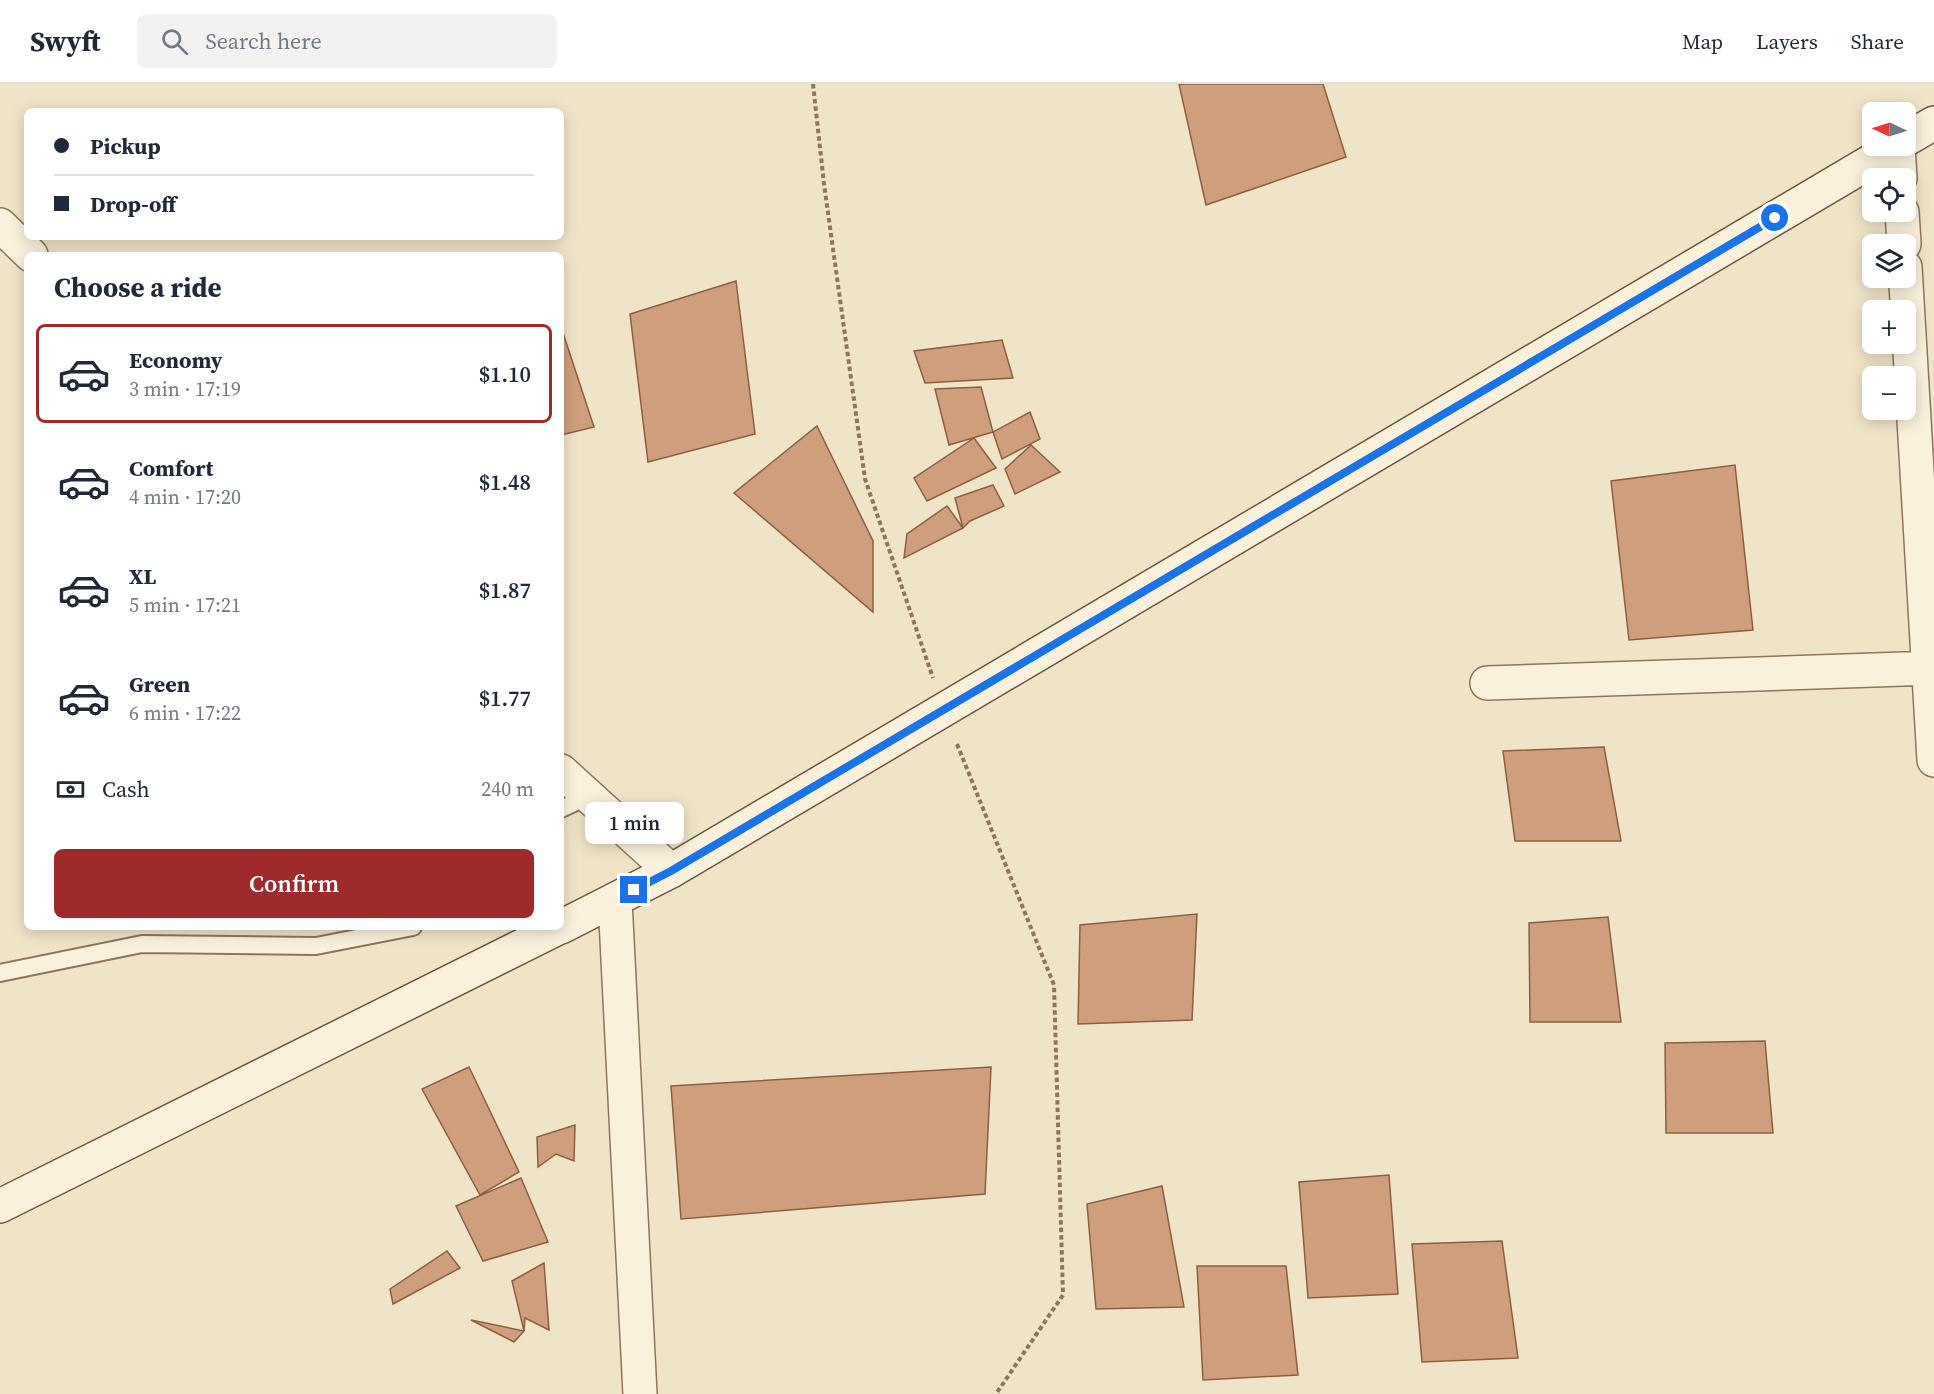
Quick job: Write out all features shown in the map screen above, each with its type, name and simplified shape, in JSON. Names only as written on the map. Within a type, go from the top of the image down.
[{"type":"main road","points":[[1916,134],[1934,123]]},
{"type":"main road","points":[[564,926],[671,871],[1880,156]]},
{"type":"main road","points":[[0,225],[28,252]]},
{"type":"main road","points":[[1906,288],[1932,668],[1934,760]]},
{"type":"main road","points":[[1487,683],[1932,668]]},
{"type":"main road","points":[[564,778],[575,803],[671,871]]},
{"type":"main road","points":[[615,900],[640,1394]]},
{"type":"main road","points":[[0,1206],[555,930]]},
{"type":"lane","points":[[0,972],[142,944],[316,946],[398,930]]},
{"type":"building","points":[[1179,84],[1323,84],[1346,157],[1206,205]]},
{"type":"building","points":[[736,281],[755,434],[648,462],[630,314]]},
{"type":"building","points":[[564,336],[594,427],[564,434]]},
{"type":"building","points":[[1002,340],[1013,378],[925,383],[914,351]]},
{"type":"building","points":[[981,387],[993,432],[949,445],[935,389]]},
{"type":"building","points":[[1030,412],[1040,439],[1002,459],[993,432]]},
{"type":"building","points":[[817,426],[873,541],[873,612],[734,493]]},
{"type":"building","points":[[974,438],[996,468],[927,501],[914,478]]},
{"type":"building","points":[[1031,445],[1060,472],[1015,494],[1005,469]]},
{"type":"building","points":[[1735,465],[1753,630],[1629,640],[1611,481]]},
{"type":"building","points":[[993,485],[1004,506],[970,521],[963,528],[955,498]]},
{"type":"building","points":[[947,506],[963,528],[904,558],[907,534]]},
{"type":"building","points":[[1604,747],[1621,841],[1515,841],[1503,751]]},
{"type":"building","points":[[1197,914],[1192,1020],[1078,1024],[1080,925]]},
{"type":"building","points":[[1608,917],[1621,1022],[1530,1022],[1529,923]]},
{"type":"building","points":[[1765,1041],[1773,1133],[1666,1133],[1665,1043]]},
{"type":"building","points":[[469,1067],[519,1172],[480,1195],[422,1089]]},
{"type":"building","points":[[991,1067],[985,1194],[681,1219],[671,1086]]},
{"type":"building","points":[[575,1125],[574,1161],[556,1154],[538,1167],[537,1137]]},
{"type":"building","points":[[1389,1175],[1398,1294],[1308,1298],[1299,1182]]},
{"type":"building","points":[[521,1178],[548,1242],[483,1261],[456,1206]]},
{"type":"building","points":[[1162,1186],[1184,1307],[1096,1309],[1087,1204]]},
{"type":"building","points":[[1502,1241],[1518,1358],[1422,1362],[1412,1244]]},
{"type":"building","points":[[447,1251],[460,1268],[393,1304],[390,1289]]},
{"type":"building","points":[[544,1263],[549,1330],[525,1318],[524,1331],[512,1281]]},
{"type":"building","points":[[1197,1266],[1286,1266],[1298,1375],[1203,1380]]},
{"type":"building","points":[[471,1320],[524,1331],[514,1342]]},
{"type":"route","points":[[634,890],[671,871],[1775,218]]}]
